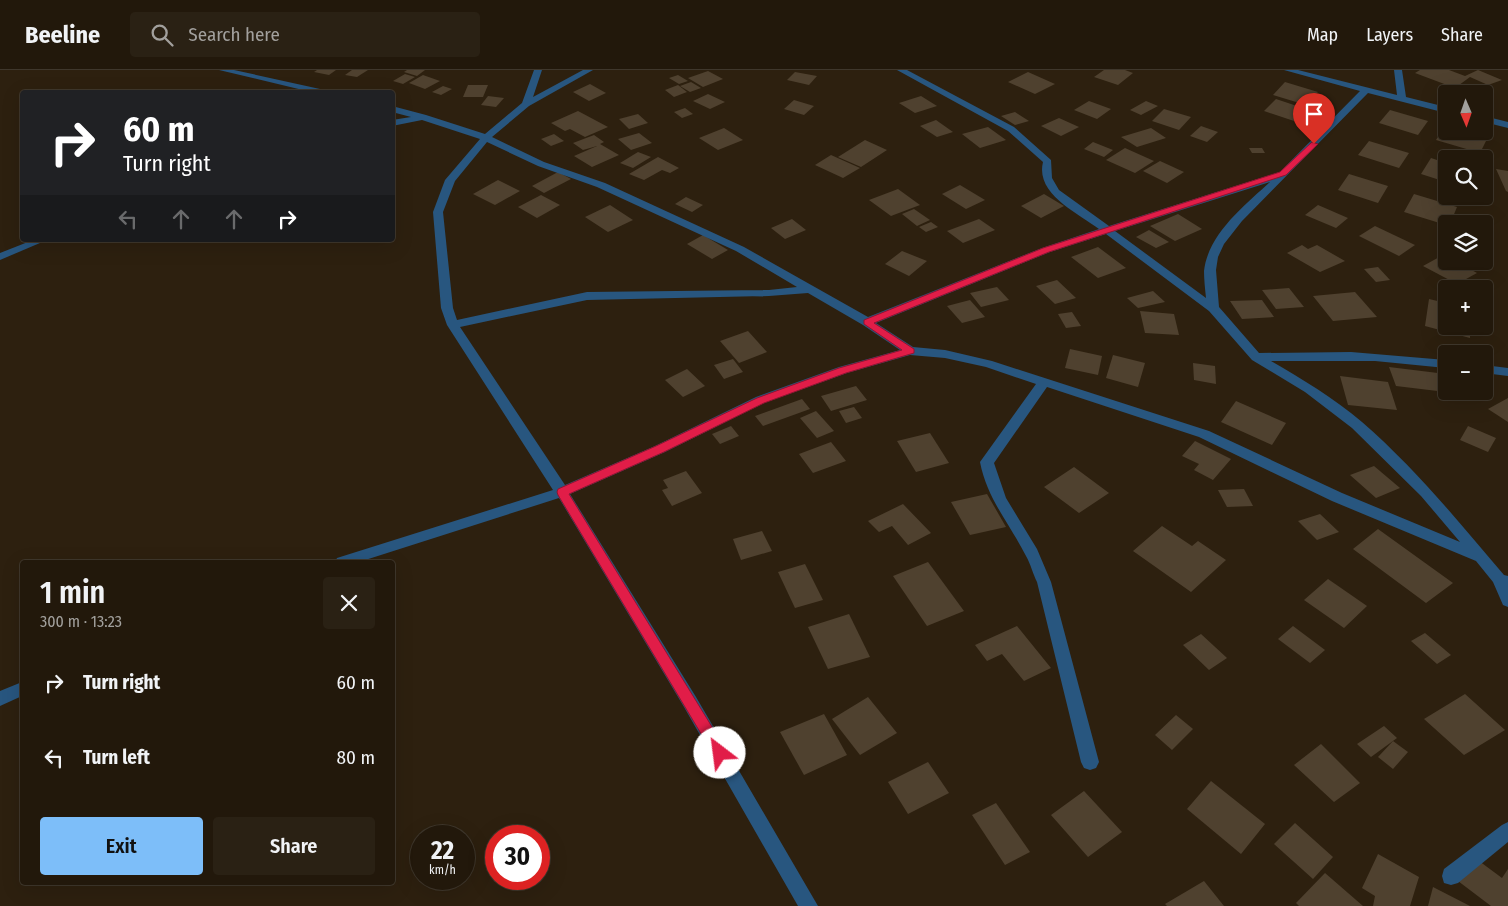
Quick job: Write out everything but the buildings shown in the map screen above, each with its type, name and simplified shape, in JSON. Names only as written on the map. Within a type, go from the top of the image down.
[{"type":"street","points":[[223,70],[311,90]]},
{"type":"street","points":[[526,104],[538,70]]},
{"type":"street","points":[[589,70],[526,104],[486,138],[450,180],[438,212],[447,308],[453,324],[562,492],[690,702],[809,906]]},
{"type":"street","points":[[902,70],[1011,129],[1048,162],[1044,174],[1047,182],[1055,192],[1213,308],[1256,357],[1309,389],[1357,426],[1426,492],[1480,557],[1504,581],[1508,601]]},
{"type":"street","points":[[1288,70],[1438,108]]},
{"type":"street","points":[[1398,70],[1402,100]]},
{"type":"street","points":[[1213,308],[1210,270],[1214,252],[1236,222],[1365,91]]},
{"type":"street","points":[[395,110],[423,116],[486,138],[541,164],[601,185],[740,249],[867,322],[910,351]]},
{"type":"street","points":[[395,122],[423,116]]},
{"type":"street","points":[[1493,121],[1508,125]]},
{"type":"street","points":[[867,322],[1046,250],[1283,174]]},
{"type":"street","points":[[0,257],[37,242]]},
{"type":"street","points":[[453,324],[587,296],[769,293],[810,289]]},
{"type":"street","points":[[348,560],[562,492],[660,449],[760,400],[843,370],[910,351],[945,354],[988,364],[1204,434],[1337,497],[1480,557]]},
{"type":"street","points":[[1256,357],[1335,355],[1417,359],[1438,363]]},
{"type":"street","points":[[1493,370],[1508,372]]},
{"type":"street","points":[[1044,382],[987,462],[989,479],[996,497],[1032,553],[1044,582],[1090,762]]},
{"type":"street","points":[[0,699],[20,690]]},
{"type":"street","points":[[1451,876],[1508,831]]},
{"type":"route","points":[[720,753],[562,492],[660,449],[760,400],[843,370],[910,351],[867,322],[1046,250],[1283,174],[1314,144]]}]
